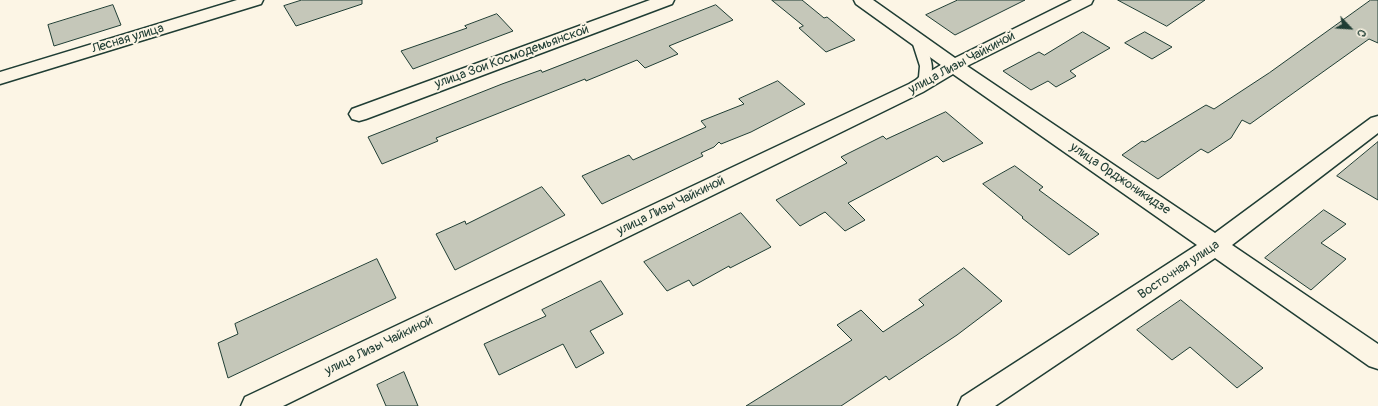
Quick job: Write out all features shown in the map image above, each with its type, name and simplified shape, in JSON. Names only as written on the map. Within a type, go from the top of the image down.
[{"type":"street","name":"Лесная улица","points":[[0,78],[255,0]]},
{"type":"street","name":"улица Зои Космодемьянской","points":[[358,114],[666,0]]},
{"type":"street","name":"улица Орджоникидзе","points":[[862,0],[918,41],[1378,358]]},
{"type":"street","name":"улица Лизы Чайкиной","points":[[254,406],[916,88],[953,65],[1085,0]]},
{"type":"street","name":"Восточная улица","points":[[972,406],[1216,245],[1378,124]]},
{"type":"lane","points":[[916,88],[925,78],[926,66],[918,41]]},
{"type":"building","points":[[302,0],[362,0],[362,4],[296,26],[284,6]]},
{"type":"building","points":[[772,0],[802,0],[824,18],[827,17],[855,40],[826,52],[799,28],[803,26]]},
{"type":"building","points":[[958,0],[1025,0],[955,35],[926,15]]},
{"type":"building","points":[[1118,0],[1205,0],[1167,26]]},
{"type":"building","points":[[1371,0],[1378,0],[1378,43],[1369,39],[1250,124],[1242,120],[1231,138],[1208,153],[1201,149],[1158,179],[1122,155],[1142,141],[1145,142],[1206,105],[1214,109],[1269,73]]},
{"type":"building","points":[[113,5],[121,25],[54,46],[48,25]]},
{"type":"building","points":[[716,5],[733,20],[669,46],[678,54],[645,68],[637,60],[436,138],[438,141],[382,164],[368,137],[502,84],[541,70],[542,72]]},
{"type":"building","points":[[497,14],[513,31],[413,69],[401,51],[467,28],[465,26]]},
{"type":"building","points":[[1083,32],[1110,48],[1070,71],[1076,76],[1056,87],[1048,81],[1031,90],[1003,71],[1039,52],[1044,55]]},
{"type":"building","points":[[1145,32],[1172,47],[1152,59],[1125,43]]},
{"type":"building","points":[[778,81],[805,104],[751,132],[721,144],[719,142],[714,147],[701,153],[703,156],[602,204],[582,176],[629,155],[633,160],[706,127],[701,121],[744,104],[739,99]]},
{"type":"building","points":[[946,112],[983,143],[943,162],[937,156],[848,203],[865,220],[845,231],[825,212],[800,226],[776,200],[847,163],[841,157],[883,136],[886,139]]},
{"type":"building","points":[[1378,142],[1378,200],[1337,176]]},
{"type":"building","points":[[1015,166],[1043,187],[1039,190],[1099,234],[1069,255],[1022,218],[1023,217],[983,184]]},
{"type":"building","points":[[542,187],[565,215],[455,270],[436,234],[465,221],[466,224]]},
{"type":"building","points":[[1324,210],[1346,224],[1321,243],[1346,259],[1311,290],[1265,258]]},
{"type":"building","points":[[741,213],[771,247],[730,268],[729,266],[693,286],[689,280],[667,291],[644,262]]},
{"type":"building","points":[[377,259],[396,298],[228,378],[218,343],[238,334],[235,324]]},
{"type":"building","points":[[964,268],[1002,301],[957,335],[889,380],[886,376],[841,406],[746,406],[852,340],[837,325],[861,310],[883,332],[924,305],[919,300]]},
{"type":"building","points":[[601,281],[623,314],[590,331],[604,353],[576,368],[563,344],[499,375],[484,344],[546,316],[542,310]]},
{"type":"building","points":[[1181,300],[1263,368],[1237,388],[1190,347],[1172,360],[1137,330]]},
{"type":"building","points":[[404,372],[418,406],[386,406],[377,385]]}]
